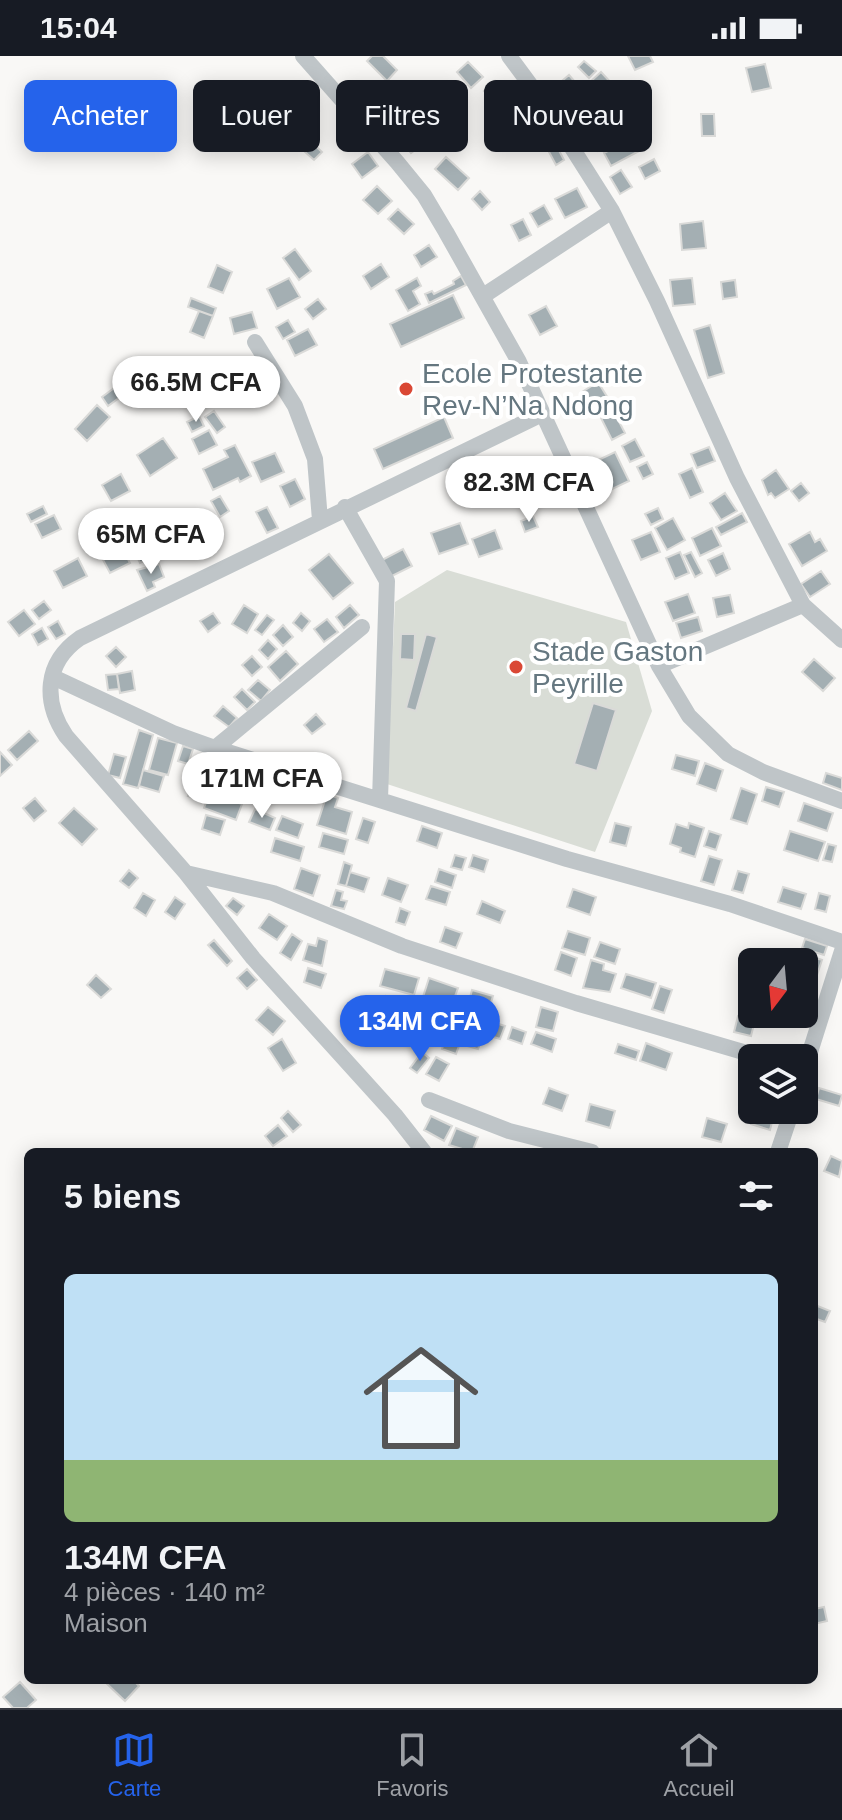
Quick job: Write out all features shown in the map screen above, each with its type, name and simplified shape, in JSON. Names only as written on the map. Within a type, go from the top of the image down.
[{"type":"street","points":[[303,56],[424,195],[483,296],[542,414],[659,666],[689,716],[728,754],[763,772],[842,801]]},
{"type":"street","points":[[509,56],[552,115],[612,211],[657,301],[737,478],[803,605],[842,640]]},
{"type":"street","points":[[483,296],[612,211]]},
{"type":"street","points":[[255,342],[295,406],[315,459],[320,520]]},
{"type":"street","points":[[421,1148],[395,1115],[253,958],[186,873],[88,762],[54,718],[49,704],[53,677],[63,654],[80,638],[542,414]]},
{"type":"street","points":[[345,507],[387,581],[380,800]]},
{"type":"street","points":[[659,666],[803,605]]},
{"type":"street","points":[[215,748],[362,627]]},
{"type":"street","points":[[53,677],[173,733],[215,748],[567,859],[730,904],[842,942]]},
{"type":"street","points":[[186,873],[273,893],[402,946],[576,1003],[738,1050]]},
{"type":"street","points":[[812,1044],[842,951]]},
{"type":"street","points":[[429,1100],[509,1131],[576,1148]]},
{"type":"street","points":[[779,1148],[787,1124]]},
{"type":"shaded area","name":"Stade Gaston Peyrille","points":[[447,570],[626,622],[652,711],[595,852],[387,784],[395,602]]},
{"type":"building","points":[[372,56],[383,56],[397,70],[386,80],[367,61]]},
{"type":"building","points":[[628,56],[650,56],[653,62],[635,70]]},
{"type":"building","points":[[584,61],[596,71],[589,78],[578,67]]},
{"type":"building","points":[[468,62],[483,77],[471,88],[468,80],[457,72]]},
{"type":"building","points":[[765,64],[771,88],[752,92],[746,68]]},
{"type":"building","points":[[601,72],[608,80],[592,80]]},
{"type":"building","points":[[701,114],[714,114],[715,136],[702,136]]},
{"type":"building","points":[[320,150],[322,152],[314,160],[305,152]]},
{"type":"building","points":[[368,152],[378,166],[362,178],[352,164]]},
{"type":"building","points":[[549,152],[560,152],[564,160],[556,165]]},
{"type":"building","points":[[606,152],[637,152],[611,166]]},
{"type":"building","points":[[446,157],[469,178],[458,190],[435,169]]},
{"type":"building","points":[[654,159],[660,171],[645,179],[639,167]]},
{"type":"building","points":[[621,170],[632,187],[620,194],[610,177]]},
{"type":"building","points":[[377,186],[392,201],[378,214],[363,200]]},
{"type":"building","points":[[577,188],[587,207],[565,218],[555,199]]},
{"type":"building","points":[[480,191],[490,202],[482,210],[472,199]]},
{"type":"building","points":[[544,205],[552,219],[538,227],[530,213]]},
{"type":"building","points":[[398,209],[414,224],[404,234],[388,219]]},
{"type":"building","points":[[523,219],[531,235],[519,241],[511,225]]},
{"type":"building","points":[[703,221],[706,248],[682,250],[680,224]]},
{"type":"building","points":[[429,245],[437,257],[421,267],[414,255]]},
{"type":"building","points":[[295,249],[311,271],[299,280],[283,258]]},
{"type":"building","points":[[381,264],[389,277],[371,289],[363,276]]},
{"type":"building","points":[[217,265],[232,272],[223,293],[208,287]]},
{"type":"building","points":[[461,276],[466,285],[429,303],[425,294],[432,291],[434,294],[454,284],[453,281]]},
{"type":"building","points":[[289,278],[300,297],[277,309],[267,289]]},
{"type":"building","points":[[417,278],[421,286],[413,291],[420,304],[408,311],[396,290]]},
{"type":"building","points":[[692,278],[695,304],[673,306],[670,280]]},
{"type":"building","points":[[735,280],[737,297],[723,299],[721,282]]},
{"type":"building","points":[[453,295],[464,318],[401,347],[390,324]]},
{"type":"building","points":[[191,298],[216,308],[213,316],[188,307]]},
{"type":"building","points":[[318,299],[326,309],[313,319],[305,309]]},
{"type":"building","points":[[546,306],[557,326],[540,335],[529,315]]},
{"type":"building","points":[[199,311],[213,316],[204,338],[190,332]]},
{"type":"building","points":[[252,312],[257,328],[234,334],[230,318]]},
{"type":"building","points":[[288,320],[295,332],[283,339],[276,327]]},
{"type":"building","points":[[710,325],[724,373],[708,378],[694,330]]},
{"type":"building","points":[[308,329],[317,345],[295,356],[287,340]]},
{"type":"building","points":[[218,359],[224,377],[211,381],[205,362]]},
{"type":"building","points":[[598,382],[611,403],[595,412],[582,392]]},
{"type":"building","points":[[121,383],[127,392],[108,406],[102,397]]},
{"type":"building","points":[[97,405],[110,417],[87,441],[75,429]]},
{"type":"building","points":[[214,411],[225,427],[217,433],[205,417]]},
{"type":"building","points":[[614,412],[625,433],[612,440],[601,418]]},
{"type":"building","points":[[199,416],[204,426],[192,432],[187,422]]},
{"type":"building","points":[[444,417],[453,438],[383,469],[374,449]]},
{"type":"building","points":[[209,430],[217,445],[199,454],[192,439]]},
{"type":"building","points":[[163,438],[177,458],[150,476],[137,455]]},
{"type":"building","points":[[635,439],[644,456],[630,462],[622,446]]},
{"type":"building","points":[[235,445],[251,476],[240,482],[238,478],[213,490],[203,469],[228,457],[224,450]]},
{"type":"building","points":[[709,447],[715,461],[697,468],[691,454]]},
{"type":"building","points":[[615,452],[629,481],[606,492],[592,463]]},
{"type":"building","points":[[275,453],[284,472],[261,482],[252,462]]},
{"type":"building","points":[[537,458],[545,482],[522,490],[514,466]]},
{"type":"building","points":[[647,462],[653,474],[643,479],[637,467]]},
{"type":"building","points":[[492,468],[499,486],[484,492],[477,473]]},
{"type":"building","points":[[692,468],[703,492],[690,498],[679,474]]},
{"type":"building","points":[[776,470],[789,489],[775,498],[771,493],[768,495],[762,480]]},
{"type":"building","points":[[121,474],[130,491],[111,501],[102,485]]},
{"type":"building","points":[[295,479],[305,499],[290,507],[280,486]]},
{"type":"building","points":[[801,483],[809,493],[799,501],[791,491]]},
{"type":"building","points":[[725,493],[737,511],[721,520],[710,503]]},
{"type":"building","points":[[220,496],[229,511],[220,517],[211,501]]},
{"type":"building","points":[[43,506],[47,514],[31,522],[27,514]]},
{"type":"building","points":[[267,507],[278,528],[267,533],[256,512]]},
{"type":"building","points":[[658,508],[663,519],[651,525],[645,514]]},
{"type":"building","points":[[206,511],[212,524],[197,532],[190,519]]},
{"type":"building","points":[[742,513],[747,522],[721,535],[716,527]]},
{"type":"building","points":[[54,515],[61,529],[42,538],[35,524]]},
{"type":"building","points":[[533,516],[538,527],[525,532],[521,521]]},
{"type":"building","points":[[673,518],[685,540],[667,550],[655,528]]},
{"type":"building","points":[[460,523],[468,544],[439,554],[431,533]]},
{"type":"building","points":[[712,528],[721,546],[700,556],[692,538]]},
{"type":"building","points":[[495,530],[502,549],[479,557],[472,539]]},
{"type":"building","points":[[651,532],[660,552],[641,560],[632,540]]},
{"type":"building","points":[[810,532],[815,542],[820,539],[827,551],[802,566],[789,544]]},
{"type":"building","points":[[170,535],[175,546],[160,552],[155,541]]},
{"type":"building","points":[[147,539],[155,556],[140,563],[132,546]]},
{"type":"building","points":[[121,546],[130,563],[110,573],[101,556]]},
{"type":"building","points":[[403,549],[412,566],[390,577],[382,560]]},
{"type":"building","points":[[680,552],[689,573],[675,579],[666,558]]},
{"type":"building","points":[[691,552],[702,573],[695,577],[684,555]]},
{"type":"building","points":[[723,553],[730,569],[716,576],[708,560]]},
{"type":"building","points":[[329,554],[353,583],[333,599],[309,570]]},
{"type":"building","points":[[78,558],[87,576],[63,588],[54,571]]},
{"type":"building","points":[[159,564],[164,577],[153,582],[155,587],[147,591],[137,570]]},
{"type":"building","points":[[821,571],[830,584],[810,597],[801,584]]},
{"type":"building","points":[[688,594],[695,613],[673,621],[665,602]]},
{"type":"building","points":[[730,595],[734,613],[717,617],[713,598]]},
{"type":"building","points":[[44,601],[51,610],[39,619],[32,610]]},
{"type":"building","points":[[244,605],[258,614],[247,633],[232,624]]},
{"type":"building","points":[[350,605],[359,615],[344,628],[336,617]]},
{"type":"building","points":[[24,610],[35,624],[19,636],[8,622]]},
{"type":"building","points":[[213,613],[220,623],[208,632],[200,621]]},
{"type":"building","points":[[301,613],[310,621],[302,631],[293,623]]},
{"type":"building","points":[[267,615],[274,620],[262,635],[255,630]]},
{"type":"building","points":[[698,617],[702,631],[681,638],[676,623]]},
{"type":"building","points":[[327,619],[338,632],[324,642],[314,629]]},
{"type":"building","points":[[58,621],[65,634],[56,639],[48,627]]},
{"type":"building","points":[[283,625],[293,637],[283,646],[273,635]]},
{"type":"building","points":[[42,628],[48,639],[38,645],[32,634]]},
{"type":"building","points":[[401,634],[415,634],[414,660],[400,659]]},
{"type":"building","points":[[426,634],[437,637],[416,711],[406,708]]},
{"type":"building","points":[[268,640],[277,649],[268,659],[259,650]]},
{"type":"building","points":[[116,647],[126,657],[116,667],[106,656]]},
{"type":"building","points":[[286,651],[298,664],[280,681],[268,667]]},
{"type":"building","points":[[252,656],[262,667],[252,676],[242,665]]},
{"type":"building","points":[[814,659],[835,678],[823,691],[802,672]]},
{"type":"building","points":[[132,671],[135,690],[120,693],[117,674]]},
{"type":"building","points":[[117,674],[119,689],[108,690],[106,675]]},
{"type":"building","points":[[258,680],[270,690],[261,701],[248,690]]},
{"type":"building","points":[[242,689],[255,702],[247,710],[234,697]]},
{"type":"building","points":[[593,703],[616,710],[597,771],[574,764]]},
{"type":"building","points":[[223,706],[237,718],[229,727],[214,716]]},
{"type":"building","points":[[316,714],[325,724],[312,734],[304,725]]},
{"type":"building","points":[[139,730],[153,735],[138,788],[123,784]]},
{"type":"building","points":[[29,731],[38,741],[17,760],[8,750]]},
{"type":"building","points":[[158,738],[177,743],[168,775],[149,770]]},
{"type":"building","points":[[183,746],[193,749],[188,764],[178,761]]},
{"type":"building","points":[[0,752],[12,765],[0,776]]},
{"type":"building","points":[[114,754],[126,757],[120,778],[108,775]]},
{"type":"building","points":[[676,755],[699,761],[695,776],[672,769]]},
{"type":"building","points":[[705,763],[723,770],[716,791],[697,784]]},
{"type":"building","points":[[218,769],[227,772],[220,790],[211,786]]},
{"type":"building","points":[[143,770],[164,776],[159,792],[139,786]]},
{"type":"building","points":[[826,773],[842,778],[842,790],[823,783]]},
{"type":"building","points":[[194,781],[203,784],[198,799],[188,796]]},
{"type":"building","points":[[253,784],[262,787],[257,803],[248,801]]},
{"type":"building","points":[[766,787],[784,792],[779,807],[762,801]]},
{"type":"building","points":[[741,788],[757,794],[747,824],[731,819]]},
{"type":"building","points":[[210,792],[242,804],[236,820],[204,808]]},
{"type":"building","points":[[327,794],[338,798],[335,807],[352,812],[346,834],[317,825]]},
{"type":"building","points":[[35,798],[46,811],[34,821],[23,808]]},
{"type":"building","points":[[804,803],[833,813],[827,831],[798,821]]},
{"type":"building","points":[[74,808],[97,829],[82,845],[59,823]]},
{"type":"building","points":[[255,809],[275,818],[270,830],[249,822]]},
{"type":"building","points":[[206,815],[225,820],[220,835],[202,829]]},
{"type":"building","points":[[282,816],[303,824],[298,838],[276,830]]},
{"type":"building","points":[[363,818],[375,822],[368,843],[356,839]]},
{"type":"building","points":[[615,823],[631,827],[626,846],[610,842]]},
{"type":"building","points":[[689,823],[704,828],[695,857],[680,852],[681,848],[670,844],[676,824],[688,828]]},
{"type":"building","points":[[422,826],[442,833],[437,848],[417,841]]},
{"type":"building","points":[[709,831],[721,835],[716,850],[704,846]]},
{"type":"building","points":[[790,831],[825,842],[818,861],[784,850]]},
{"type":"building","points":[[323,833],[348,840],[344,854],[319,847]]},
{"type":"building","points":[[275,838],[304,847],[300,861],[271,852]]},
{"type":"building","points":[[828,844],[836,846],[832,862],[823,860]]},
{"type":"building","points":[[455,855],[466,858],[462,870],[451,867]]},
{"type":"building","points":[[473,855],[488,860],[484,872],[469,867]]},
{"type":"building","points":[[709,856],[722,860],[714,885],[701,881]]},
{"type":"building","points":[[344,862],[352,865],[346,886],[338,884]]},
{"type":"building","points":[[301,868],[320,875],[313,896],[294,889]]},
{"type":"building","points":[[439,869],[456,875],[452,888],[435,882]]},
{"type":"building","points":[[129,870],[138,878],[129,888],[120,881]]},
{"type":"building","points":[[738,871],[749,874],[743,893],[732,890]]},
{"type":"building","points":[[350,872],[369,878],[364,892],[346,886]]},
{"type":"building","points":[[388,878],[408,885],[401,902],[382,895]]},
{"type":"building","points":[[431,886],[450,892],[446,905],[426,899]]},
{"type":"building","points":[[783,887],[806,894],[801,909],[778,902]]},
{"type":"building","points":[[573,889],[596,897],[590,915],[567,907]]},
{"type":"building","points":[[336,890],[343,892],[341,900],[347,901],[344,909],[331,906]]},
{"type":"building","points":[[143,893],[155,900],[146,916],[134,908]]},
{"type":"building","points":[[819,893],[830,896],[826,912],[815,909]]},
{"type":"building","points":[[175,897],[185,904],[175,919],[165,912]]},
{"type":"building","points":[[233,898],[244,906],[237,915],[226,906]]},
{"type":"building","points":[[482,901],[505,911],[500,923],[477,914]]},
{"type":"building","points":[[400,908],[410,912],[405,925],[396,922]]},
{"type":"building","points":[[269,914],[287,926],[277,940],[259,928]]},
{"type":"building","points":[[445,927],[462,933],[456,948],[440,942]]},
{"type":"building","points":[[568,931],[590,938],[585,955],[562,948]]},
{"type":"building","points":[[292,934],[302,941],[291,960],[280,953]]},
{"type":"building","points":[[318,938],[327,941],[322,966],[303,960],[308,944],[316,946]]},
{"type":"building","points":[[805,939],[827,946],[824,955],[818,953],[818,948],[802,948]]},
{"type":"building","points":[[214,940],[232,961],[227,966],[208,945]]},
{"type":"building","points":[[600,942],[620,949],[615,964],[594,957]]},
{"type":"building","points":[[561,952],[577,958],[571,976],[555,970]]},
{"type":"building","points":[[591,960],[604,964],[603,970],[616,974],[610,992],[583,988]]},
{"type":"building","points":[[308,968],[326,974],[321,988],[304,982]]},
{"type":"building","points":[[247,969],[257,980],[247,989],[237,978]]},
{"type":"building","points":[[385,969],[419,978],[414,995],[380,986]]},
{"type":"building","points":[[626,974],[656,983],[651,998],[621,988]]},
{"type":"building","points":[[96,975],[111,989],[101,998],[87,985]]},
{"type":"building","points":[[429,978],[458,988],[451,1007],[423,997]]},
{"type":"building","points":[[660,986],[672,990],[664,1013],[652,1009]]},
{"type":"building","points":[[472,990],[493,996],[487,1015],[467,1009]]},
{"type":"building","points":[[386,996],[403,1002],[401,1010],[383,1004]]},
{"type":"building","points":[[268,1007],[285,1021],[273,1035],[256,1020]]},
{"type":"building","points":[[541,1007],[558,1012],[553,1031],[536,1027]]},
{"type":"building","points":[[417,1016],[440,1030],[434,1040],[411,1026]]},
{"type":"building","points":[[738,1016],[738,1028],[753,1028],[751,1036],[734,1032]]},
{"type":"building","points":[[492,1022],[505,1026],[500,1039],[487,1035]]},
{"type":"building","points":[[512,1027],[526,1032],[522,1044],[508,1039]]},
{"type":"building","points":[[468,1032],[482,1037],[478,1049],[464,1045]]},
{"type":"building","points":[[536,1032],[556,1039],[552,1052],[531,1044]]},
{"type":"building","points":[[446,1037],[460,1043],[456,1054],[442,1049]]},
{"type":"building","points":[[282,1039],[296,1063],[283,1071],[268,1048]]},
{"type":"building","points":[[646,1043],[672,1053],[666,1070],[640,1061]]},
{"type":"building","points":[[618,1044],[639,1051],[636,1060],[615,1053]]},
{"type":"building","points":[[422,1052],[429,1058],[417,1073],[410,1068]]},
{"type":"building","points":[[436,1057],[449,1064],[439,1081],[426,1074]]},
{"type":"building","points":[[549,1088],[568,1095],[562,1111],[543,1104]]},
{"type":"building","points":[[819,1088],[842,1095],[839,1106],[818,1100]]},
{"type":"building","points":[[590,1104],[615,1111],[610,1128],[586,1121]]},
{"type":"building","points":[[288,1111],[301,1125],[293,1132],[281,1118]]},
{"type":"building","points":[[431,1116],[452,1126],[444,1141],[424,1130]]},
{"type":"building","points":[[707,1118],[727,1124],[721,1142],[702,1137]]},
{"type":"building","points":[[751,1124],[772,1124],[770,1130]]},
{"type":"building","points":[[278,1125],[287,1136],[273,1146],[265,1136]]},
{"type":"building","points":[[456,1128],[478,1137],[474,1148],[449,1145]]},
{"type":"building","points":[[831,1156],[842,1161],[839,1177],[824,1171]]},
{"type":"building","points":[[818,1306],[830,1311],[825,1322],[818,1319]]},
{"type":"building","points":[[824,1607],[827,1621],[818,1623],[818,1608]]},
{"type":"building","points":[[20,1682],[36,1700],[27,1708],[13,1708],[3,1697]]},
{"type":"building","points":[[107,1684],[137,1684],[139,1686],[125,1701]]},
{"type":"place","name":"Ecole Protestante Rev-N’Na Ndong","points":[[406,389]]},
{"type":"place","name":"Stade Gaston Peyrille","points":[[516,667]]}]
